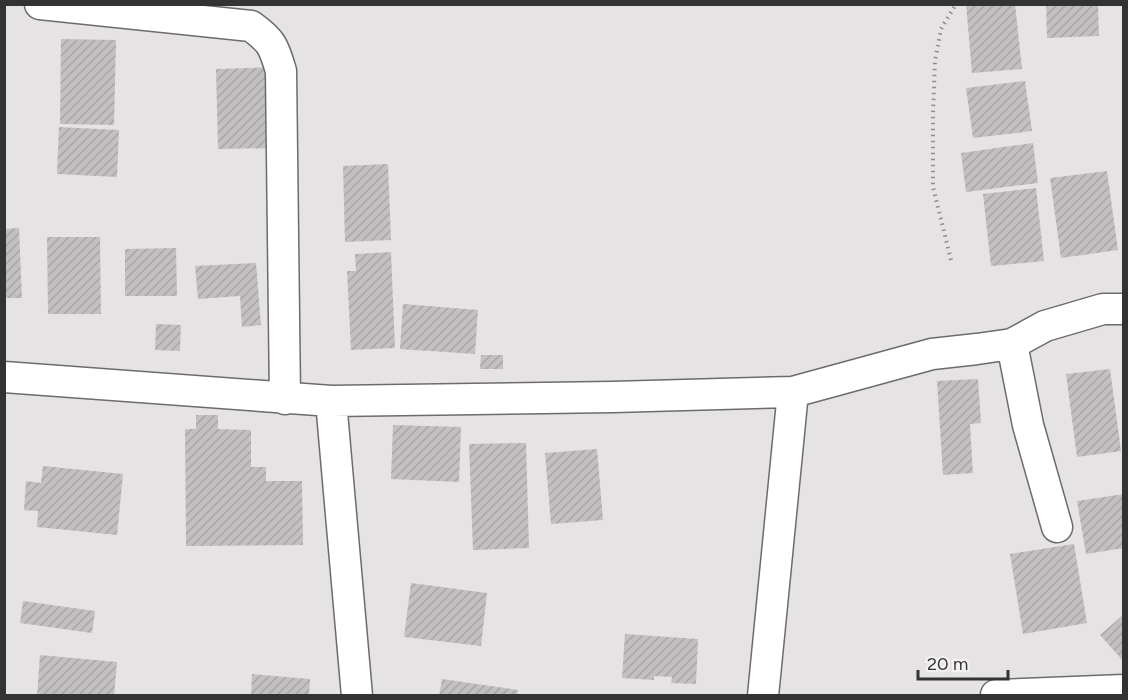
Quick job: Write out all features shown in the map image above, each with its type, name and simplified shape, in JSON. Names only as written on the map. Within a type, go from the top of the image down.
[{"type":"street","points":[[40,4],[251,26],[264,35],[274,48],[281,71],[285,399]]},
{"type":"street","points":[[4,377],[331,401],[793,392],[932,354],[1012,344],[1046,326],[1103,309],[1124,309]]},
{"type":"street","points":[[1012,344],[1028,425],[1057,527]]},
{"type":"street","points":[[763,696],[793,392]]},
{"type":"street","points":[[331,401],[357,696]]},
{"type":"street","points":[[996,695],[1124,690]]},
{"type":"path","points":[[951,260],[933,187],[933,114],[935,61],[941,29],[956,4]]},
{"type":"building","points":[[966,4],[1015,4],[1022,69],[972,73]]},
{"type":"building","points":[[1046,4],[1098,4],[1099,36],[1047,38]]},
{"type":"building","points":[[61,39],[116,40],[114,125],[60,124]]},
{"type":"building","points":[[275,67],[278,148],[218,149],[216,69]]},
{"type":"building","points":[[1025,81],[1032,131],[973,138],[966,88]]},
{"type":"building","points":[[59,127],[119,130],[117,177],[57,174]]},
{"type":"building","points":[[1033,143],[1038,183],[966,192],[961,153]]},
{"type":"building","points":[[388,164],[391,240],[345,242],[343,166]]},
{"type":"building","points":[[1107,171],[1118,250],[1061,258],[1050,178]]},
{"type":"building","points":[[1036,188],[1044,261],[991,266],[983,194]]},
{"type":"building","points":[[19,228],[22,298],[4,298],[4,229]]},
{"type":"building","points":[[47,237],[100,237],[101,314],[48,314]]},
{"type":"building","points":[[176,248],[177,296],[125,296],[125,249]]},
{"type":"building","points":[[391,252],[395,348],[351,350],[347,271],[356,271],[355,254]]},
{"type":"building","points":[[256,263],[261,325],[242,327],[240,296],[198,299],[195,266]]},
{"type":"building","points":[[403,304],[478,310],[475,354],[400,349]]},
{"type":"building","points":[[156,324],[181,325],[180,351],[155,350]]},
{"type":"building","points":[[481,355],[503,355],[503,369],[480,369]]},
{"type":"building","points":[[1110,369],[1121,451],[1077,457],[1066,374]]},
{"type":"building","points":[[978,379],[981,423],[970,424],[973,473],[943,475],[937,381]]},
{"type":"building","points":[[196,415],[218,415],[218,429],[251,430],[251,467],[266,467],[266,481],[302,481],[303,545],[186,546],[185,429],[196,429]]},
{"type":"building","points":[[393,425],[461,427],[459,482],[391,479]]},
{"type":"building","points":[[526,443],[529,548],[473,550],[469,444]]},
{"type":"building","points":[[597,449],[603,520],[551,524],[545,453]]},
{"type":"building","points":[[43,466],[123,474],[117,535],[37,527],[38,511],[24,510],[26,481],[41,483]]},
{"type":"building","points":[[1124,494],[1124,548],[1086,554],[1077,501]]},
{"type":"building","points":[[1074,544],[1087,623],[1023,634],[1010,554]]},
{"type":"building","points":[[411,583],[487,593],[481,646],[404,637]]},
{"type":"building","points":[[23,601],[95,611],[92,633],[20,623]]},
{"type":"building","points":[[1124,614],[1124,662],[1100,635]]},
{"type":"building","points":[[625,634],[698,639],[696,684],[671,683],[672,677],[654,676],[654,680],[622,678]]},
{"type":"building","points":[[40,655],[117,662],[114,696],[37,696]]},
{"type":"building","points":[[252,674],[310,679],[309,696],[251,696]]},
{"type":"building","points":[[442,679],[518,690],[517,696],[439,696]]}]
